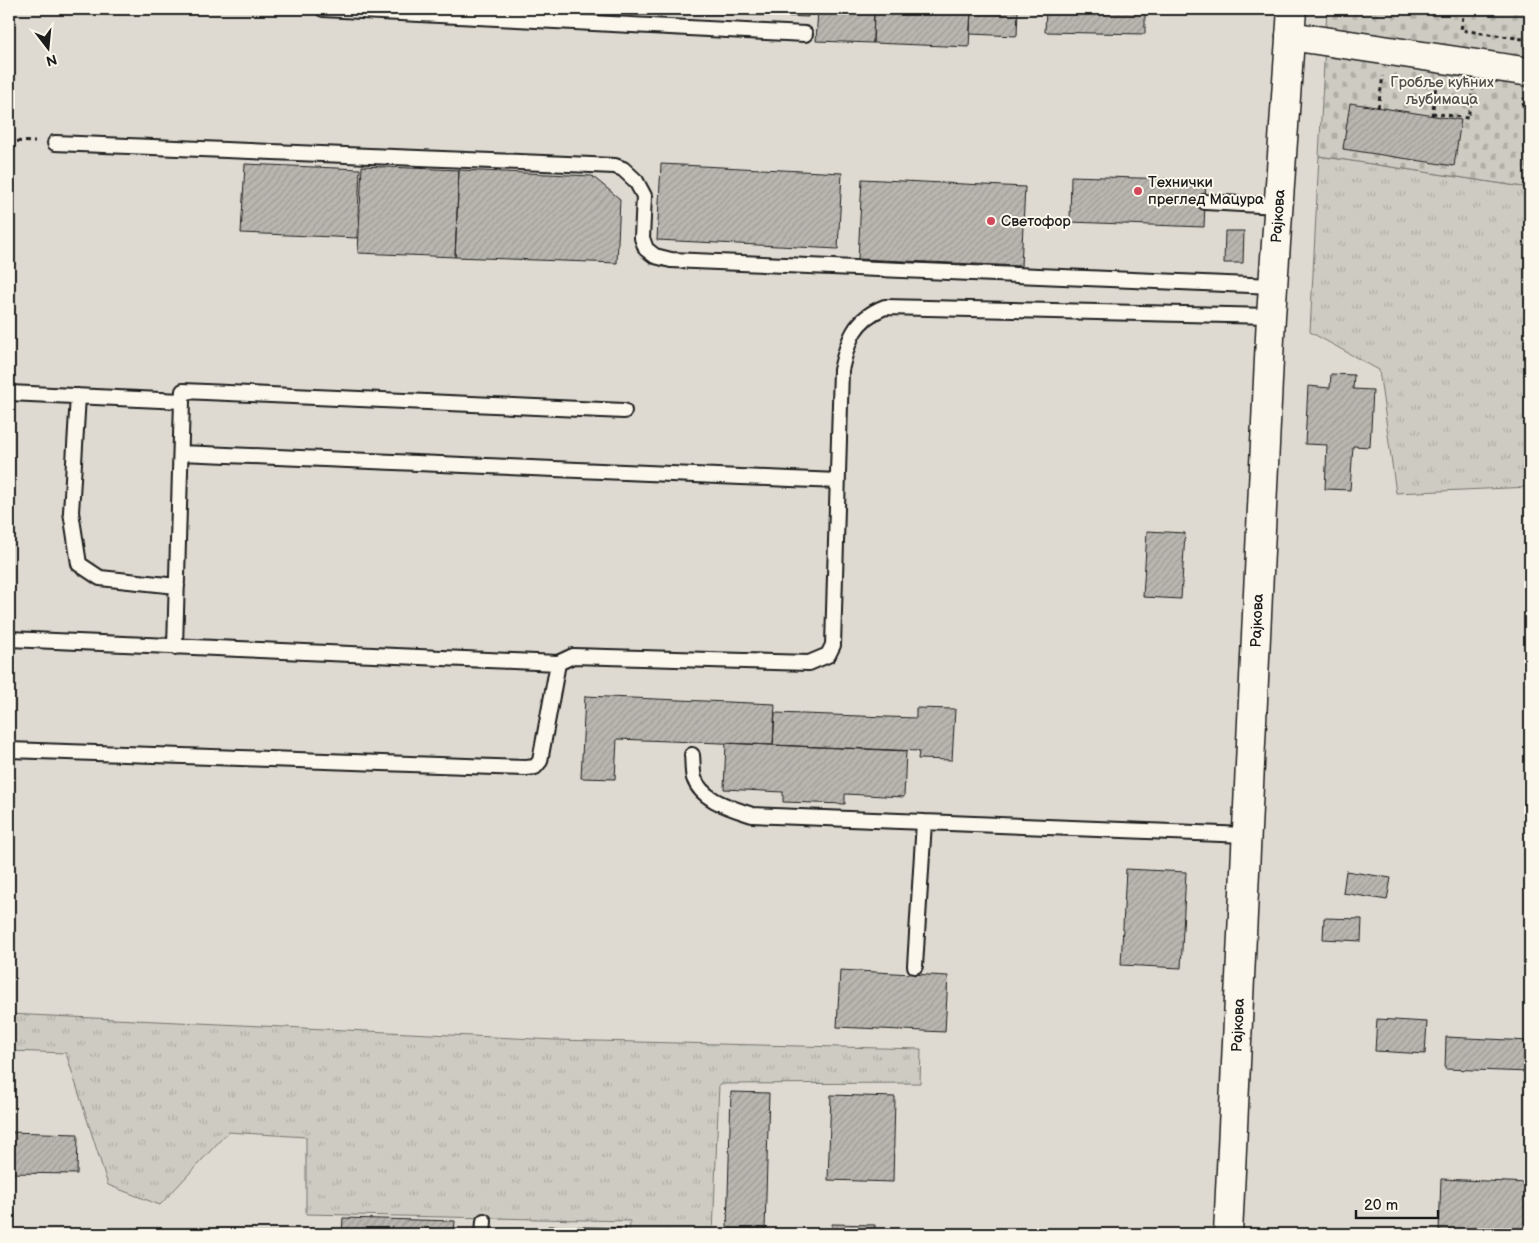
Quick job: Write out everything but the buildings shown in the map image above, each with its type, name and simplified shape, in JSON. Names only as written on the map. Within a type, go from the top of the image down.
[{"type":"street","name":"Рајкова","points":[[1228,1234],[1271,316],[1292,9]]},
{"type":"street","points":[[1290,36],[1530,72]]},
{"type":"lane","points":[[323,9],[805,34]]},
{"type":"lane","points":[[55,143],[615,166],[623,169],[636,181],[644,196],[642,238],[646,250],[655,256],[671,260],[1273,286]]},
{"type":"lane","points":[[1205,202],[1278,206]]},
{"type":"lane","points":[[9,639],[558,663],[573,656],[809,663],[828,655],[833,645],[841,370],[847,344],[857,325],[875,311],[885,307],[1271,316]]},
{"type":"lane","points":[[175,647],[183,391],[624,411]]},
{"type":"lane","points":[[9,393],[182,401]]},
{"type":"lane","points":[[78,396],[71,512],[79,564],[100,578],[176,586]]},
{"type":"lane","points":[[180,453],[837,480]]},
{"type":"lane","points":[[9,750],[535,768],[540,761],[558,663]]},
{"type":"lane","points":[[692,755],[694,778],[700,790],[721,805],[752,815],[1246,835]]},
{"type":"lane","points":[[914,966],[924,822]]},
{"type":"path","points":[[1464,9],[1461,30],[1530,40]]},
{"type":"path","points":[[1378,108],[1379,102]]},
{"type":"path","points":[[1432,113],[1468,118]]},
{"type":"path","points":[[9,141],[55,143]]},
{"type":"shaded area","points":[[9,9],[1530,9],[1530,1234],[9,1234]]},
{"type":"green space","name":"Гробље кућних љубимаца","points":[[1327,9],[1530,9],[1530,188],[1319,156]]},
{"type":"green space","points":[[1319,156],[1530,188],[1530,487],[1396,493],[1379,370],[1310,332]]},
{"type":"green space","points":[[9,1014],[556,1040],[921,1049],[920,1083],[719,1084],[713,1234],[629,1234],[630,1221],[306,1214],[306,1137],[228,1132],[160,1205],[108,1185],[66,1053],[9,1051]]},
{"type":"place","name":"Технички преглед Мацура","points":[[1138,191]]},
{"type":"place","name":"Светофор","points":[[991,221]]}]
